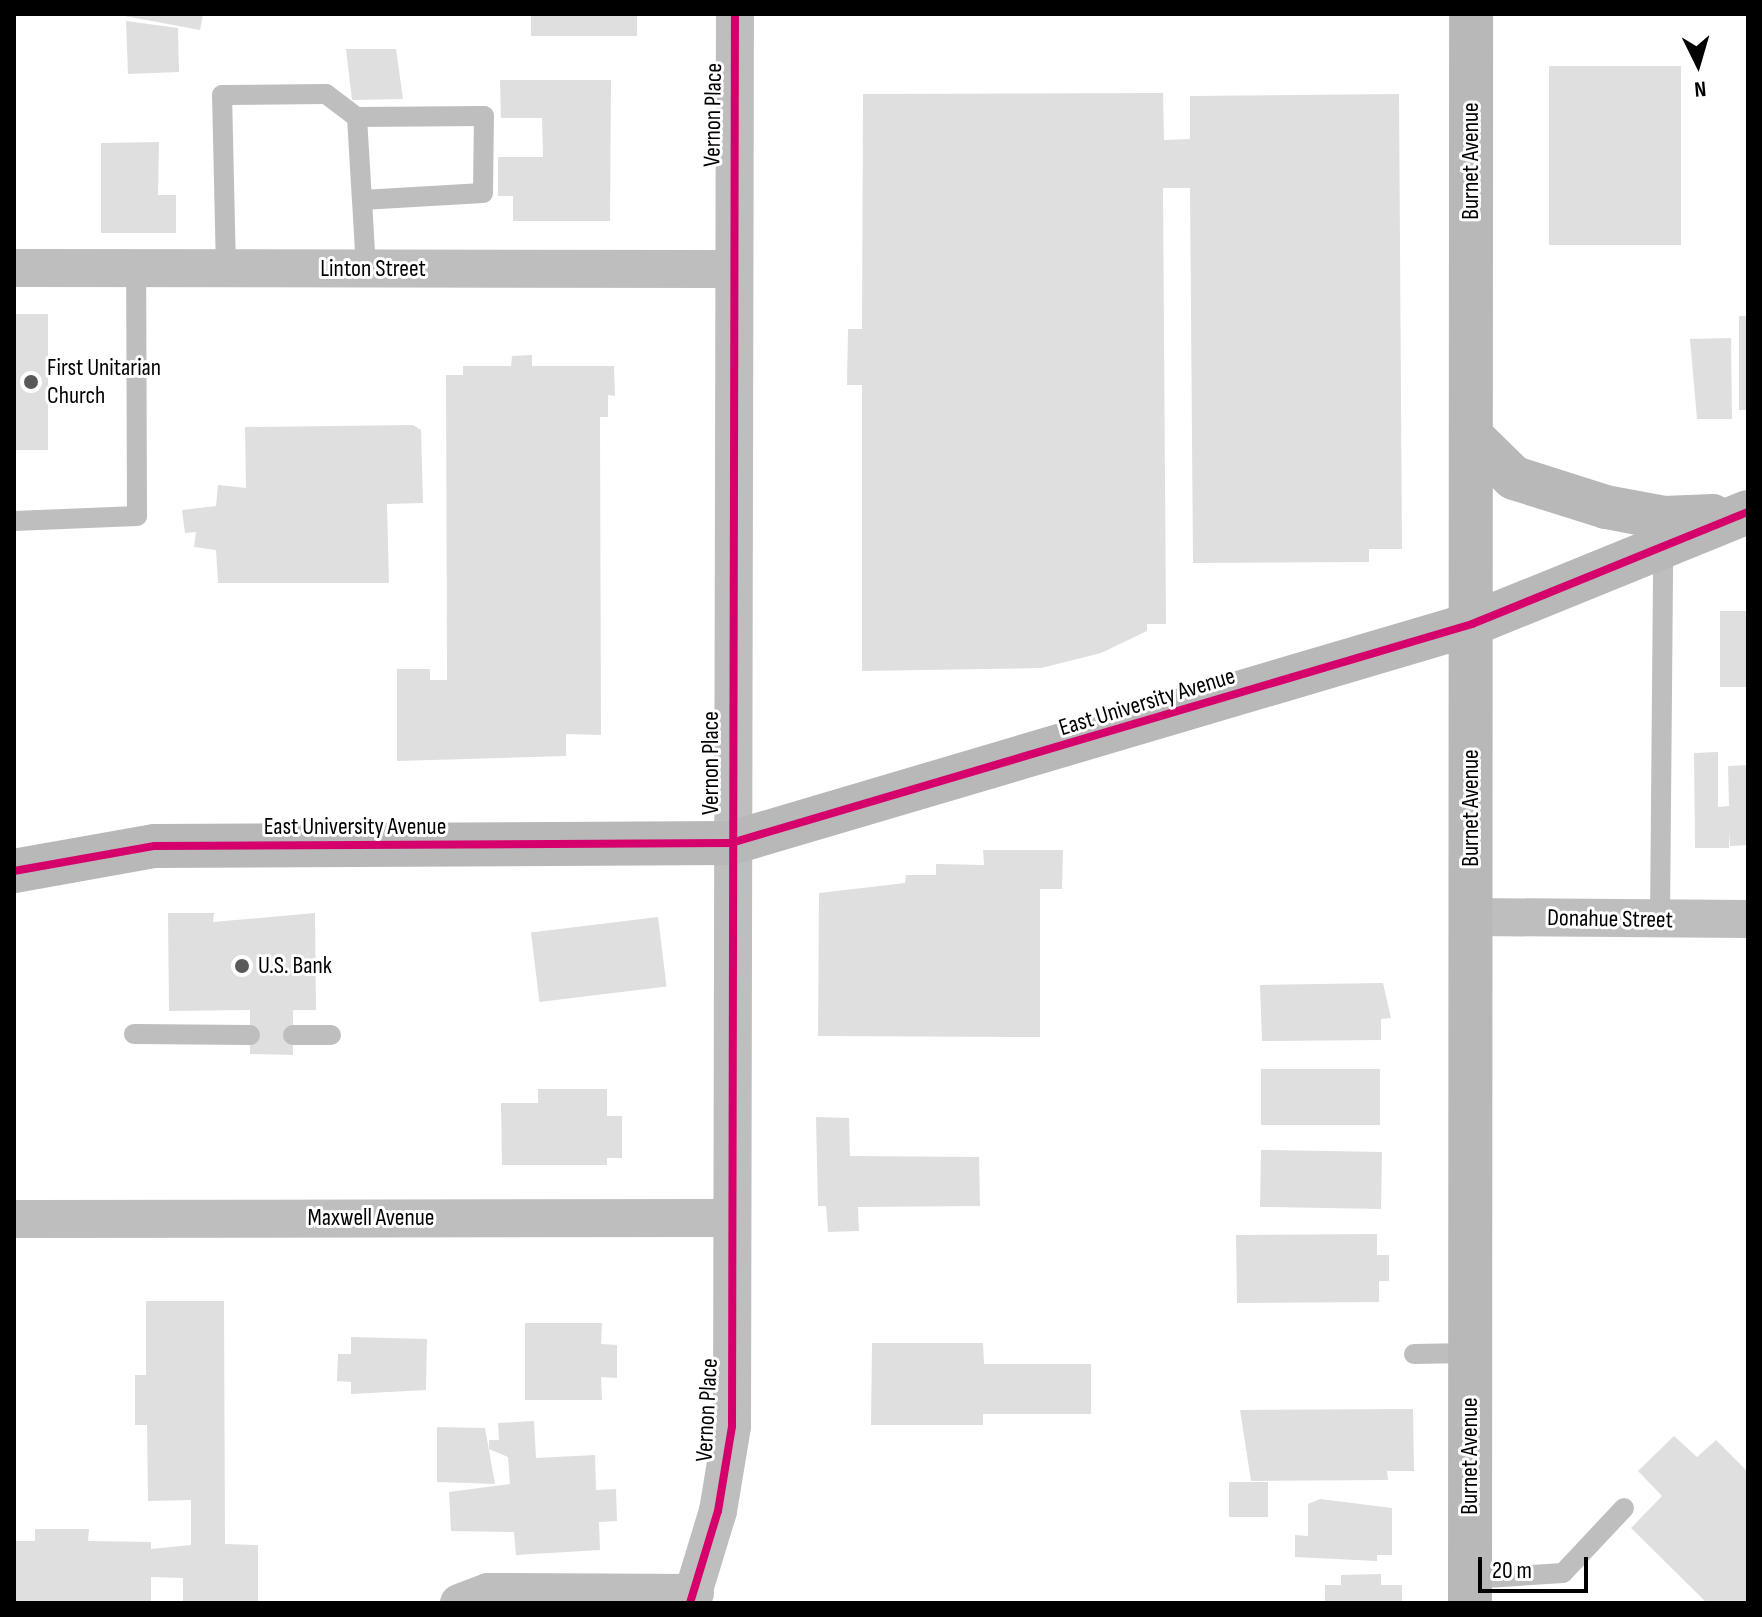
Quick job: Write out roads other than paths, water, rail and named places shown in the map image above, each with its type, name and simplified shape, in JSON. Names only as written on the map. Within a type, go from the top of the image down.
[{"type":"street","name":"Vernon Place","points":[[459,1603],[488,1592],[692,1598],[732,1426],[728,1218],[731,269],[735,14]]},
{"type":"street","name":"Burnet Avenue","points":[[1470,1591],[1471,14]]},
{"type":"street","name":"Linton Street","points":[[14,268],[731,269]]},
{"type":"street","points":[[1471,436],[1514,478],[1606,507],[1664,518],[1744,514]]},
{"type":"street","name":"East University Avenue","points":[[14,871],[155,846],[731,843],[1472,624],[1744,514]]},
{"type":"street","name":"Donahue Street","points":[[1471,917],[1748,919]]},
{"type":"street","name":"Maxwell Avenue","points":[[14,1219],[728,1218]]},
{"type":"lane","points":[[226,270],[222,95],[326,94],[357,117],[484,116],[483,193],[362,200]]},
{"type":"lane","points":[[357,117],[366,269]]},
{"type":"lane","points":[[14,521],[137,516],[136,270]]},
{"type":"lane","points":[[1660,919],[1663,546]]},
{"type":"lane","points":[[134,1034],[250,1035]]},
{"type":"lane","points":[[293,1035],[331,1035]]},
{"type":"lane","points":[[1414,1354],[1470,1353]]},
{"type":"lane","points":[[1470,1591],[1563,1573],[1624,1508]]},
{"type":"place","name":"First Unitarian Church","points":[[31,382]]},
{"type":"place","name":"U.S. Bank","points":[[242,966]]}]
